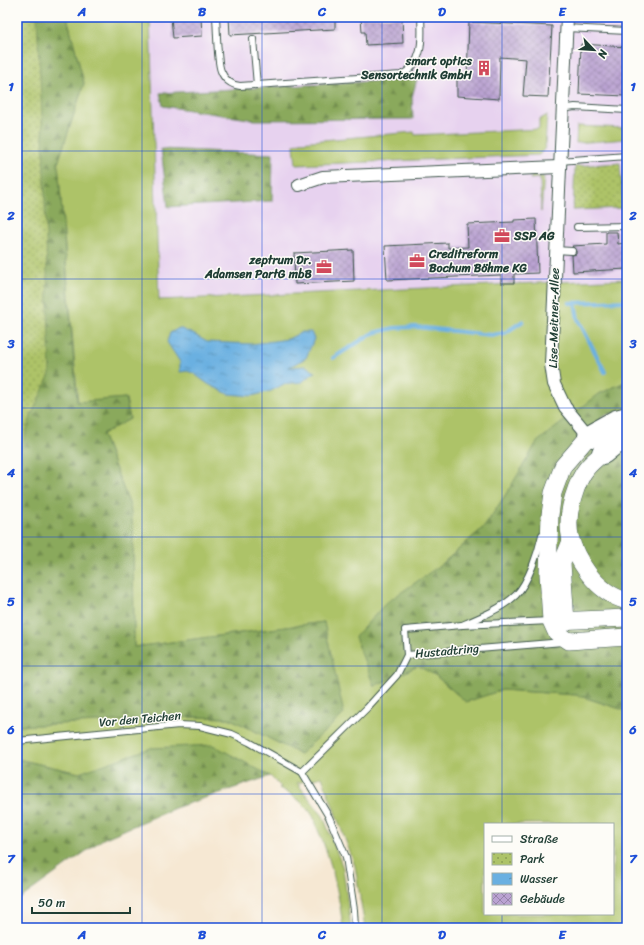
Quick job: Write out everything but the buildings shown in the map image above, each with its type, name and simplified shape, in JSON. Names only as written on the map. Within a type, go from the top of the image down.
[{"type":"highway","points":[[589,436],[616,421],[627,418]]},
{"type":"highway","points":[[602,453],[614,444],[627,440]]},
{"type":"street","name":"Lise-Meitner-Allee","points":[[566,23],[551,364],[554,384],[564,407],[602,453]]},
{"type":"street","points":[[299,185],[323,177],[559,164]]},
{"type":"street","name":"Hustadtring","points":[[564,629],[548,574],[550,515],[553,493],[563,466],[589,436]]},
{"type":"street","points":[[602,453],[586,468],[576,487],[568,524],[571,541],[581,564],[597,584],[619,599],[627,601]]},
{"type":"street","points":[[564,629],[562,563],[571,541]]},
{"type":"street","name":"Hustadtring","points":[[564,629],[627,618]]},
{"type":"street","name":"Hustadtring","points":[[564,629],[627,637]]},
{"type":"lane","points":[[216,17],[221,72],[227,80],[234,85],[240,86],[401,75],[414,66],[420,52],[422,41],[421,17]]},
{"type":"lane","name":"Lise-Meitner-Allee","points":[[566,23],[627,31]]},
{"type":"lane","points":[[253,39],[257,85]]},
{"type":"lane","points":[[562,109],[575,107],[627,110]]},
{"type":"lane","points":[[559,164],[627,156]]},
{"type":"lane","points":[[577,228],[627,226]]},
{"type":"lane","points":[[555,250],[572,251]]},
{"type":"lane","name":"Hustadtring","points":[[462,625],[501,606],[517,594],[532,570],[553,493]]},
{"type":"lane","name":"Hustadtring","points":[[462,625],[564,629],[407,655],[405,630],[462,625]]},
{"type":"lane","points":[[302,772],[367,708],[397,675],[407,655]]},
{"type":"lane","name":"Vor den Teichen","points":[[17,741],[179,725],[200,726],[232,734],[249,742],[302,772],[329,817],[346,857],[354,910],[355,928]]},
{"type":"shaded area","points":[[150,17],[627,17],[627,279],[159,300]]},
{"type":"green space","points":[[17,17],[67,17],[84,83],[58,163],[77,402],[125,398],[130,419],[102,434],[130,506],[133,529],[134,647],[324,622],[344,714],[300,754],[229,718],[197,717],[17,726]]},
{"type":"green space","points":[[17,17],[37,17],[43,136],[50,374],[31,416],[21,450],[20,493],[17,501]]},
{"type":"green space","points":[[67,17],[150,17],[159,300],[627,279],[627,381],[599,394],[508,491],[485,526],[442,564],[374,686],[418,666],[435,675],[466,702],[502,690],[577,695],[627,711],[627,928],[365,928],[355,866],[322,777],[297,783],[323,816],[343,868],[351,928],[343,928],[337,890],[331,866],[313,816],[301,802],[279,788],[281,787],[270,776],[79,773],[17,759],[17,726],[197,717],[229,718],[300,754],[324,622],[134,647],[133,529],[130,506],[102,434],[130,419],[126,398],[78,403],[58,163],[84,83]]},
{"type":"green space","points":[[417,79],[412,97],[413,119],[255,120],[163,106],[160,93]]},
{"type":"green space","points":[[547,115],[545,148],[539,155],[296,165],[294,145],[300,142],[414,132],[415,135],[539,129],[539,120]]},
{"type":"green space","points":[[577,126],[627,128],[627,139],[576,143]]},
{"type":"green space","points":[[161,149],[273,154],[272,201],[168,207]]},
{"type":"green space","points":[[620,163],[623,208],[573,210],[575,166]]},
{"type":"green space","points":[[532,175],[544,177],[541,212],[540,178],[530,179]]},
{"type":"green space","points":[[627,381],[627,410],[601,416],[627,450],[627,711],[577,695],[502,690],[466,702],[435,675],[418,666],[374,686],[355,637],[386,603],[442,564],[485,526],[537,442],[599,394]]},
{"type":"green space","points":[[213,745],[270,776],[175,808],[103,839],[17,901],[17,759],[79,773],[151,748]]},
{"type":"water","points":[[179,328],[207,342],[252,344],[288,339],[302,332],[311,332],[314,339],[306,358],[289,367],[306,366],[315,372],[302,382],[284,384],[271,391],[252,396],[228,394],[208,384],[193,373],[187,371],[180,372],[180,362],[167,342],[170,333]]},
{"type":"waterway","points":[[569,303],[627,301]]},
{"type":"waterway","points":[[575,303],[578,319],[605,372]]},
{"type":"waterway","points":[[333,358],[373,333],[394,328],[416,327],[491,335],[505,333],[523,321]]},
{"type":"place","name":"smart optics Sensortechnik GmbH","points":[[484,68]]},
{"type":"place","name":"SSP AG","points":[[502,236]]},
{"type":"place","name":"Creditreform Bochum Böhme KG","points":[[417,261]]},
{"type":"place","name":"zeptrum Dr. Adamsen PartG mbB","points":[[324,267]]}]
